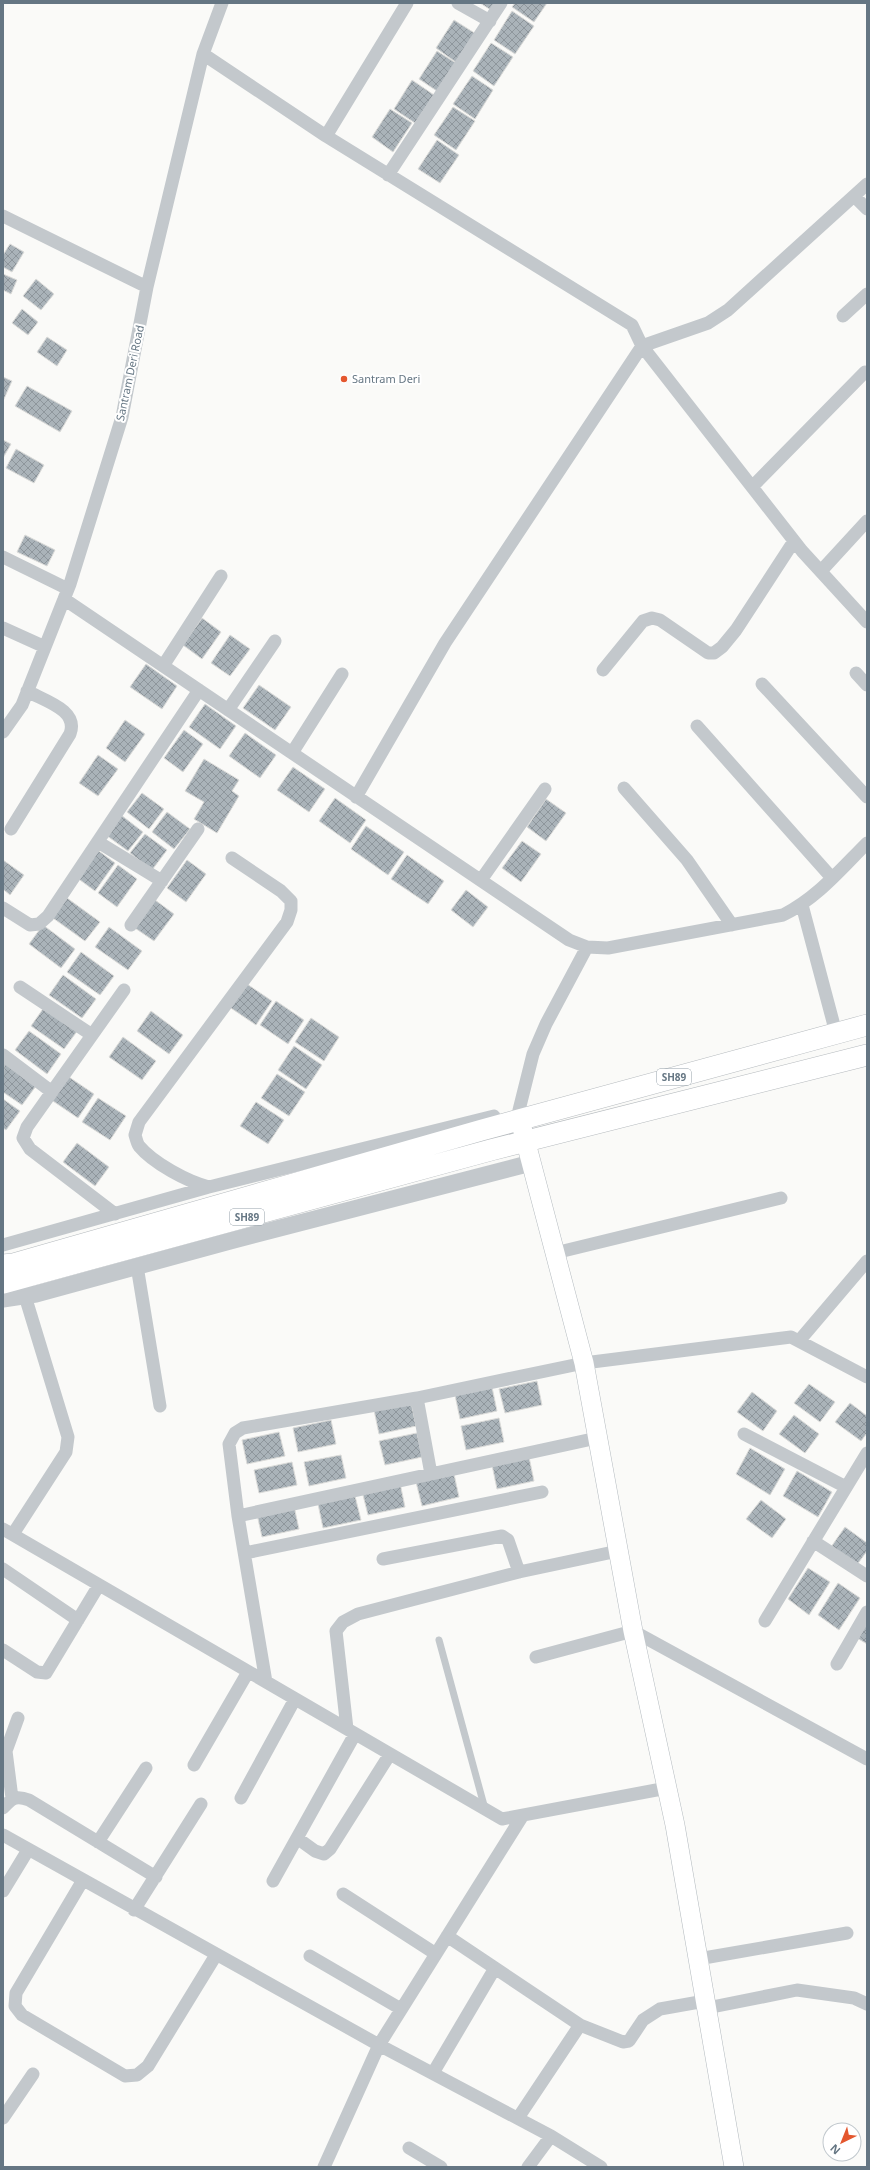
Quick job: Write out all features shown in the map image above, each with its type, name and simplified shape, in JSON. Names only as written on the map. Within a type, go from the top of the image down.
[{"type":"main road","name":"SH89","points":[[3,1265],[29,1259],[482,1130],[519,1115],[867,1025]]},
{"type":"main road","name":"SH89","points":[[3,1283],[525,1141],[867,1055]]},
{"type":"main road","points":[[519,1115],[584,1363],[633,1631],[667,1788],[734,2167]]},
{"type":"street","name":"Santram Deri Road","points":[[3,732],[22,705],[66,594],[122,417],[147,287],[203,54],[222,3]]},
{"type":"street","points":[[326,136],[407,3]]},
{"type":"street","points":[[458,3],[490,21]]},
{"type":"street","points":[[388,175],[501,3]]},
{"type":"street","points":[[203,54],[326,136],[632,325],[642,346],[794,541],[867,622]]},
{"type":"street","points":[[356,796],[445,643],[642,346],[708,323],[728,310],[867,184]]},
{"type":"street","points":[[854,196],[867,209]]},
{"type":"street","points":[[3,216],[147,287]]},
{"type":"street","points":[[843,316],[867,294]]},
{"type":"street","points":[[752,487],[865,372]]},
{"type":"street","points":[[821,571],[867,521]]},
{"type":"street","points":[[603,670],[643,621],[652,618],[660,620],[708,653],[714,653],[722,648],[736,630],[794,541]]},
{"type":"street","points":[[3,557],[66,594],[163,666],[569,940],[587,947],[608,948],[783,915],[802,905],[867,843]]},
{"type":"street","points":[[163,666],[221,576]]},
{"type":"street","points":[[3,628],[45,647]]},
{"type":"street","points":[[228,710],[275,641]]},
{"type":"street","points":[[856,673],[867,685]]},
{"type":"street","points":[[292,753],[342,674]]},
{"type":"street","points":[[762,684],[867,796]]},
{"type":"street","points":[[3,908],[30,926],[39,924],[48,916],[199,690]]},
{"type":"street","points":[[11,829],[70,734],[73,726],[72,720],[67,713],[27,691]]},
{"type":"street","points":[[697,726],[832,878]]},
{"type":"street","points":[[624,788],[687,860],[732,924]]},
{"type":"street","points":[[481,880],[545,789]]},
{"type":"street","points":[[132,925],[198,829]]},
{"type":"street","points":[[98,842],[162,881]]},
{"type":"street","points":[[209,1187],[197,1184],[170,1171],[139,1146],[134,1134],[139,1122],[287,922],[291,910],[291,901],[281,891],[232,858]]},
{"type":"street","points":[[802,905],[836,1033]]},
{"type":"street","points":[[3,1245],[209,1187],[519,1115],[533,1054],[546,1024],[587,947]]},
{"type":"street","points":[[20,987],[92,1035]]},
{"type":"street","points":[[115,1214],[30,1149],[23,1138],[27,1127],[124,990]]},
{"type":"street","points":[[3,1055],[52,1092]]},
{"type":"street","points":[[3,1299],[25,1296],[531,1163]]},
{"type":"street","points":[[555,1253],[782,1198]]},
{"type":"street","points":[[798,1341],[867,1261]]},
{"type":"street","points":[[137,1266],[160,1406]]},
{"type":"street","points":[[25,1296],[68,1437],[66,1452],[8,1532],[502,1819],[667,1788]]},
{"type":"street","points":[[266,1682],[238,1516],[229,1444],[235,1433],[243,1428],[417,1398],[584,1363],[791,1336],[867,1377]]},
{"type":"street","points":[[417,1398],[431,1474]]},
{"type":"street","points":[[744,1434],[846,1487]]},
{"type":"street","points":[[238,1516],[597,1438]]},
{"type":"street","points":[[765,1621],[867,1453]]},
{"type":"street","points":[[244,1553],[542,1492]]},
{"type":"street","points":[[383,1559],[502,1536],[508,1540],[519,1572]]},
{"type":"street","points":[[813,1541],[867,1576]]},
{"type":"street","points":[[273,1881],[297,1838],[351,1731],[336,1631],[343,1622],[358,1614],[519,1572],[618,1551]]},
{"type":"street","points":[[3,1569],[78,1620]]},
{"type":"street","points":[[3,1650],[37,1672],[46,1673],[99,1585]]},
{"type":"street","points":[[837,1664],[867,1612]]},
{"type":"street","points":[[536,1657],[633,1631],[867,1759]]},
{"type":"street","points":[[194,1765],[248,1672]]},
{"type":"street","points":[[241,1798],[295,1699]]},
{"type":"street","points":[[12,1798],[6,1750],[18,1718]]},
{"type":"street","points":[[297,1838],[315,1851],[324,1854],[330,1849],[390,1754]]},
{"type":"street","points":[[98,1842],[146,1768]]},
{"type":"street","points":[[3,1808],[12,1798],[20,1796],[29,1800],[156,1877]]},
{"type":"street","points":[[134,1910],[201,1804]]},
{"type":"street","points":[[324,2167],[379,2045],[523,1815]]},
{"type":"street","points":[[3,1835],[134,1910],[379,2045],[551,2136],[601,2167]]},
{"type":"street","points":[[3,1890],[28,1850]]},
{"type":"street","points":[[83,1880],[16,1993],[15,2006],[22,2015],[125,2076],[138,2075],[148,2066],[216,1955]]},
{"type":"street","points":[[343,1894],[436,1954]]},
{"type":"street","points":[[698,1959],[847,1933]]},
{"type":"street","points":[[447,1936],[580,2025],[623,2042],[629,2041],[643,2020],[660,2009],[706,2005],[798,1990],[854,1998],[867,2004]]},
{"type":"street","points":[[310,1956],[401,2009]]},
{"type":"street","points":[[433,2073],[495,1968]]},
{"type":"street","points":[[518,2118],[580,2025]]},
{"type":"street","points":[[3,2118],[33,2074]]},
{"type":"street","points":[[528,2167],[551,2136]]},
{"type":"street","points":[[409,2148],[441,2167]]},
{"type":"lane","points":[[439,1640],[485,1809]]},
{"type":"building","points":[[480,3],[496,3],[491,10]]},
{"type":"building","points":[[515,3],[547,3],[534,22],[512,7]]},
{"type":"building","points":[[512,11],[534,26],[515,54],[494,40]]},
{"type":"building","points":[[454,20],[476,34],[457,63],[436,48]]},
{"type":"building","points":[[491,43],[513,57],[494,86],[473,71]]},
{"type":"building","points":[[437,51],[459,65],[440,93],[419,79]]},
{"type":"building","points":[[472,76],[493,90],[475,119],[453,104]]},
{"type":"building","points":[[412,80],[434,95],[415,123],[394,109]]},
{"type":"building","points":[[453,107],[475,121],[456,150],[434,135]]},
{"type":"building","points":[[390,109],[412,123],[393,152],[372,137]]},
{"type":"building","points":[[437,140],[459,155],[440,183],[418,169]]},
{"type":"building","points":[[10,244],[24,252],[12,272],[3,267],[3,255]]},
{"type":"building","points":[[3,274],[17,280],[11,294],[3,290]]},
{"type":"building","points":[[36,279],[54,294],[41,310],[23,296]]},
{"type":"building","points":[[22,309],[38,322],[28,335],[12,323]]},
{"type":"building","points":[[47,337],[67,350],[57,366],[37,352]]},
{"type":"building","points":[[3,377],[12,381],[3,401]]},
{"type":"building","points":[[27,386],[72,411],[60,432],[15,406]]},
{"type":"building","points":[[3,440],[11,444],[3,458]]},
{"type":"building","points":[[16,449],[44,465],[34,483],[6,468]]},
{"type":"building","points":[[25,535],[55,550],[47,566],[17,552]]},
{"type":"building","points":[[202,618],[221,632],[202,659],[183,645]]},
{"type":"building","points":[[230,635],[250,649],[230,676],[211,663]]},
{"type":"building","points":[[146,664],[177,686],[162,709],[130,687]]},
{"type":"building","points":[[259,685],[291,707],[275,730],[243,708]]},
{"type":"building","points":[[205,704],[236,726],[220,749],[189,727]]},
{"type":"building","points":[[125,720],[145,734],[125,762],[106,748]]},
{"type":"building","points":[[184,730],[203,744],[183,772],[164,758]]},
{"type":"building","points":[[245,733],[276,755],[260,778],[229,756]]},
{"type":"building","points":[[98,755],[118,769],[98,796],[79,783]]},
{"type":"building","points":[[204,759],[239,780],[232,791],[239,796],[217,833],[194,819],[204,802],[185,791]]},
{"type":"building","points":[[293,767],[325,789],[309,812],[277,790]]},
{"type":"building","points":[[142,793],[164,809],[149,829],[127,812]]},
{"type":"building","points":[[335,798],[366,820],[350,843],[319,821]]},
{"type":"building","points":[[546,799],[566,813],[546,841],[527,827]]},
{"type":"building","points":[[167,812],[190,829],[174,849],[152,832]]},
{"type":"building","points":[[121,815],[143,832],[128,851],[106,835]]},
{"type":"building","points":[[366,826],[404,852],[388,875],[351,849]]},
{"type":"building","points":[[145,834],[167,850],[152,870],[130,853]]},
{"type":"building","points":[[522,841],[541,854],[521,882],[502,868]]},
{"type":"building","points":[[96,849],[115,863],[95,891],[76,877]]},
{"type":"building","points":[[407,855],[444,881],[428,904],[391,879]]},
{"type":"building","points":[[3,860],[24,875],[10,895],[3,889]]},
{"type":"building","points":[[187,860],[206,874],[186,902],[167,888]]},
{"type":"building","points":[[118,865],[137,879],[117,907],[98,893]]},
{"type":"building","points":[[466,890],[488,907],[473,927],[451,910]]},
{"type":"building","points":[[67,898],[100,922],[85,941],[53,918]]},
{"type":"building","points":[[155,900],[174,914],[154,941],[135,928]]},
{"type":"building","points":[[43,925],[75,949],[61,968],[29,944]]},
{"type":"building","points":[[109,927],[142,951],[128,970],[95,947]]},
{"type":"building","points":[[81,952],[114,976],[100,995],[67,972]]},
{"type":"building","points":[[63,975],[96,999],[82,1018],[49,995]]},
{"type":"building","points":[[244,982],[272,1001],[256,1025],[228,1006]]},
{"type":"building","points":[[276,1001],[304,1020],[288,1044],[260,1025]]},
{"type":"building","points":[[45,1006],[78,1030],[64,1049],[31,1026]]},
{"type":"building","points":[[151,1011],[183,1035],[169,1054],[137,1031]]},
{"type":"building","points":[[311,1018],[339,1037],[324,1061],[295,1042]]},
{"type":"building","points":[[29,1031],[61,1054],[47,1074],[15,1050]]},
{"type":"building","points":[[123,1037],[156,1061],[142,1080],[109,1057]]},
{"type":"building","points":[[294,1046],[322,1065],[306,1089],[278,1070]]},
{"type":"building","points":[[4,1062],[36,1086],[22,1105],[3,1092]]},
{"type":"building","points":[[277,1074],[305,1092],[289,1116],[261,1098]]},
{"type":"building","points":[[66,1075],[94,1094],[78,1118],[50,1099]]},
{"type":"building","points":[[98,1098],[126,1116],[110,1140],[82,1122]]},
{"type":"building","points":[[3,1099],[20,1111],[6,1130],[3,1128]]},
{"type":"building","points":[[256,1102],[284,1120],[268,1144],[240,1126]]},
{"type":"building","points":[[77,1143],[109,1167],[95,1186],[63,1162]]},
{"type":"building","points":[[537,1381],[542,1405],[505,1413],[499,1389]]},
{"type":"building","points":[[809,1384],[835,1402],[820,1422],[794,1403]]},
{"type":"building","points":[[492,1387],[497,1411],[460,1419],[455,1395]]},
{"type":"building","points":[[752,1392],[777,1411],[763,1431],[737,1412]]},
{"type":"building","points":[[411,1402],[416,1426],[379,1434],[374,1410]]},
{"type":"building","points":[[850,1403],[867,1416],[867,1433],[861,1441],[835,1422]]},
{"type":"building","points":[[794,1415],[819,1434],[805,1453],[779,1434]]},
{"type":"building","points":[[499,1418],[504,1442],[466,1450],[461,1426]]},
{"type":"building","points":[[331,1420],[336,1444],[298,1452],[293,1428]]},
{"type":"building","points":[[279,1432],[285,1456],[247,1464],[242,1440]]},
{"type":"building","points":[[417,1433],[422,1457],[385,1465],[379,1441]]},
{"type":"building","points":[[750,1448],[785,1469],[770,1495],[736,1474]]},
{"type":"building","points":[[341,1455],[346,1478],[309,1486],[304,1462]]},
{"type":"building","points":[[529,1457],[534,1481],[497,1489],[492,1465]]},
{"type":"building","points":[[292,1462],[297,1485],[259,1493],[254,1470]]},
{"type":"building","points":[[797,1471],[832,1492],[818,1517],[783,1496]]},
{"type":"building","points":[[454,1474],[459,1497],[422,1506],[416,1482]]},
{"type":"building","points":[[400,1483],[405,1507],[368,1515],[362,1491]]},
{"type":"building","points":[[355,1496],[361,1520],[323,1528],[318,1504]]},
{"type":"building","points":[[761,1500],[786,1519],[772,1538],[746,1519]]},
{"type":"building","points":[[294,1506],[299,1529],[262,1537],[257,1514]]},
{"type":"building","points":[[845,1527],[867,1543],[867,1551],[856,1566],[831,1547]]},
{"type":"building","points":[[808,1568],[830,1582],[809,1615],[788,1599]]},
{"type":"building","points":[[838,1583],[860,1598],[839,1630],[818,1615]]},
{"type":"building","points":[[867,1622],[867,1644],[857,1638]]},
{"type":"place","name":"Santram Deri","points":[[344,379]]}]
